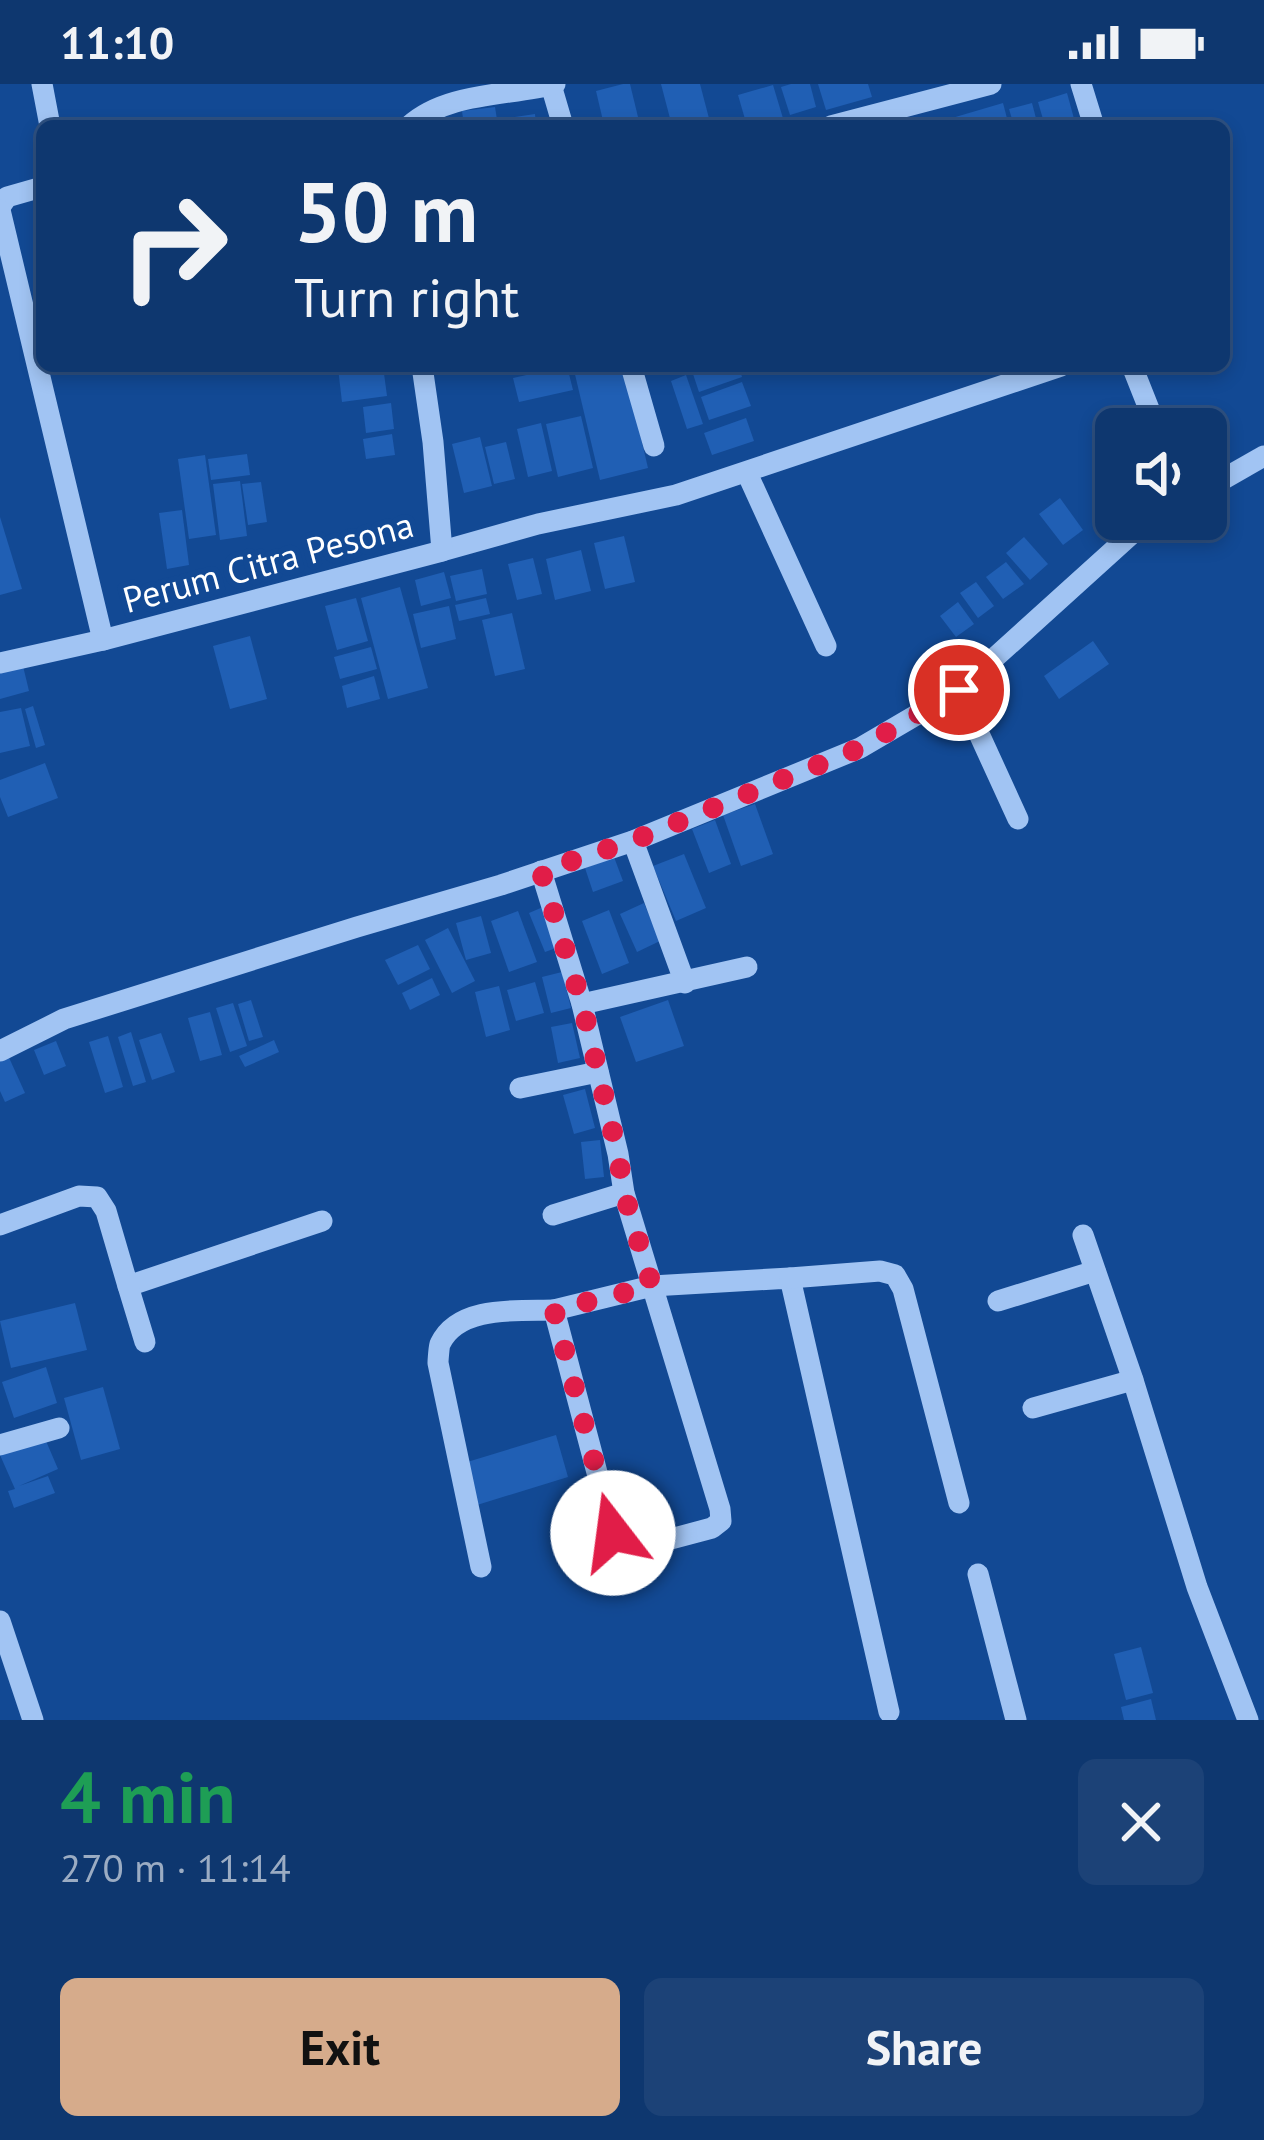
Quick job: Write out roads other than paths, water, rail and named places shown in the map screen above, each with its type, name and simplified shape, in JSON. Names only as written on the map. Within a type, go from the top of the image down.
[{"type":"street","points":[[42,84],[49,120]]},
{"type":"street","points":[[853,120],[991,84]]},
{"type":"street","points":[[1081,84],[1092,120]]},
{"type":"street","points":[[416,120],[441,106],[553,85],[562,120]]},
{"type":"street","points":[[36,189],[7,197],[0,208],[36,359]]},
{"type":"street","points":[[39,372],[103,640]]},
{"type":"street","name":"Perum Citra Pesona","points":[[0,663],[442,550],[423,372]]},
{"type":"street","points":[[633,372],[654,446]]},
{"type":"street","points":[[442,550],[676,495],[1043,372]]},
{"type":"street","points":[[1134,372],[1149,408]]},
{"type":"street","points":[[1227,477],[1264,456]]},
{"type":"street","points":[[747,472],[826,646]]},
{"type":"street","points":[[0,1051],[64,1019],[632,841],[860,748],[959,690],[1125,540]]},
{"type":"street","points":[[959,690],[1018,818]]},
{"type":"street","points":[[632,841],[685,983]]},
{"type":"street","points":[[541,871],[582,1004],[624,1193],[720,1509],[721,1521],[712,1528],[629,1550],[619,1546],[554,1310]]},
{"type":"street","points":[[582,1004],[747,967]]},
{"type":"street","points":[[520,1088],[598,1072]]},
{"type":"street","points":[[553,1214],[624,1193]]},
{"type":"street","points":[[0,1225],[79,1196],[97,1197],[106,1211],[145,1342]]},
{"type":"street","points":[[128,1286],[322,1221]]},
{"type":"street","points":[[1083,1235],[1197,1587],[1248,1720]]},
{"type":"street","points":[[481,1567],[438,1363],[439,1345],[459,1323],[483,1312],[554,1310],[652,1286],[880,1271],[895,1275],[903,1289],[959,1503]]},
{"type":"street","points":[[998,1301],[1095,1271]]},
{"type":"street","points":[[790,1278],[889,1712]]},
{"type":"street","points":[[1033,1408],[1133,1381]]},
{"type":"street","points":[[0,1445],[59,1428]]},
{"type":"street","points":[[978,1574],[1016,1720]]},
{"type":"street","points":[[0,1622],[33,1720]]}]
